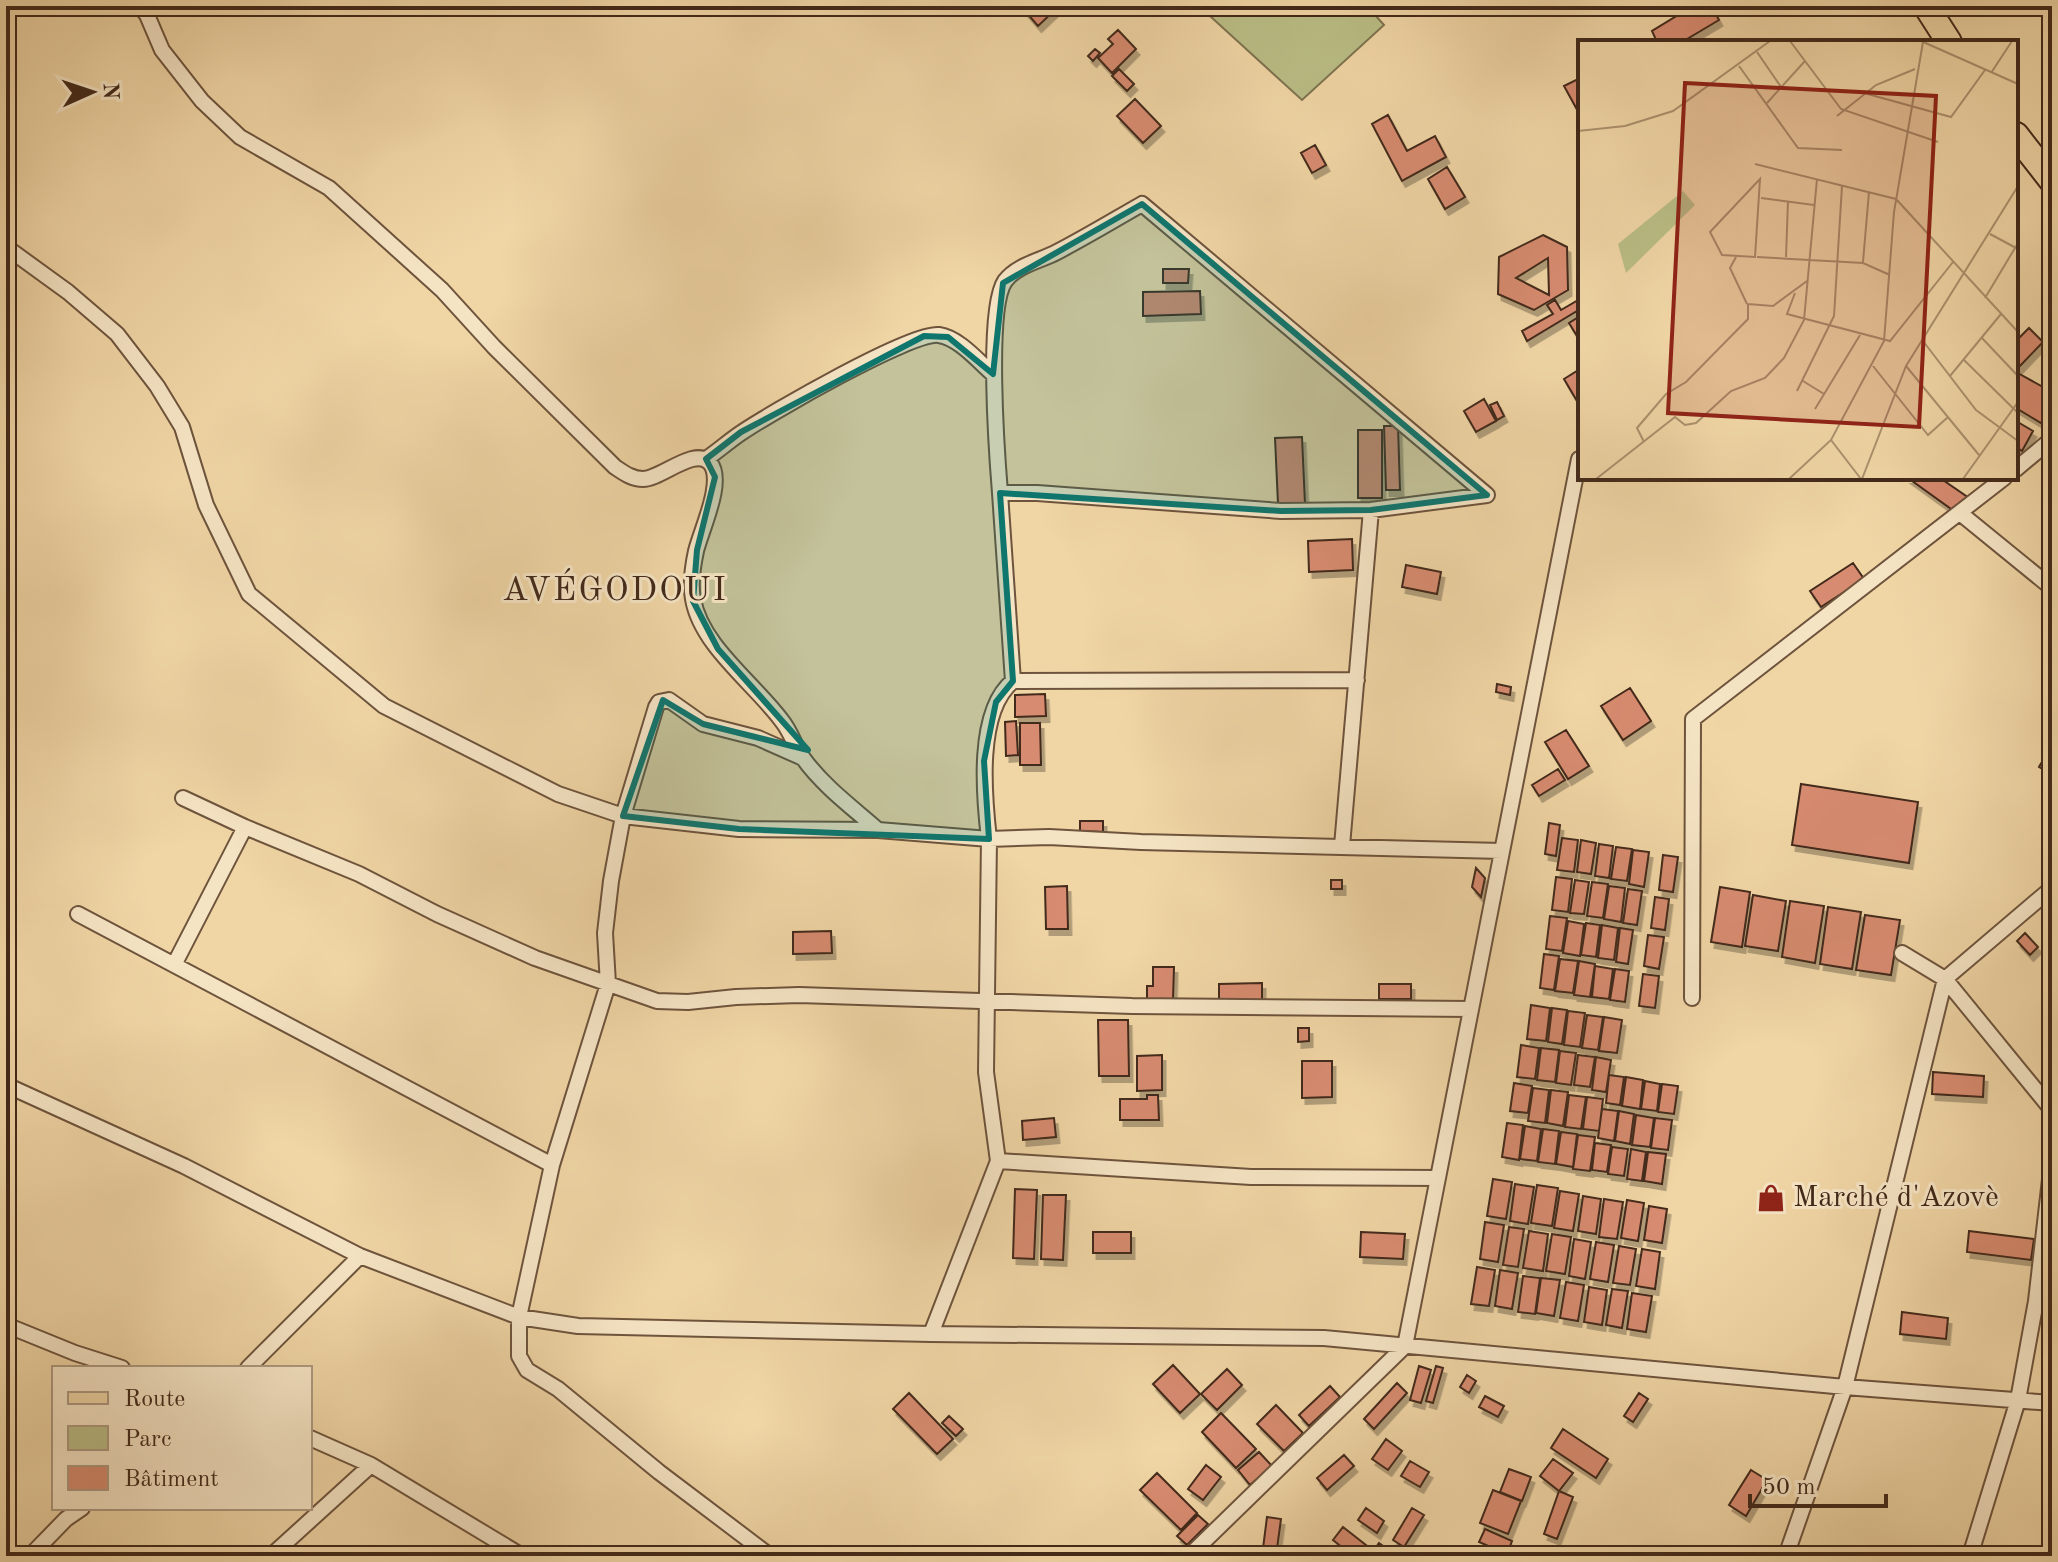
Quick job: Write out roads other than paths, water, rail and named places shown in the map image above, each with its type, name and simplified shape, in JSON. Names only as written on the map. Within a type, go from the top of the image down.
[{"type":"main road","points":[[1926,6],[1948,40]]},
{"type":"main road","points":[[2018,138],[2052,181]]},
{"type":"street","points":[[140,6],[162,50],[202,101],[240,137],[329,188],[442,290],[494,347],[615,467],[629,476],[646,479],[684,460],[706,459],[741,432],[884,353],[924,336],[935,334],[948,337],[993,374]]},
{"type":"street","points":[[1000,493],[1281,511],[1371,510],[1487,495],[1142,204],[1058,252],[1017,270],[1003,283],[993,374],[1000,493],[1013,681]]},
{"type":"street","points":[[6,247],[68,292],[117,334],[157,386],[182,427],[206,505],[249,594],[384,706],[558,794],[623,816],[739,829],[878,830],[989,839],[1049,837],[1502,851]]},
{"type":"street","points":[[2018,467],[2052,439]]},
{"type":"street","points":[[706,459],[715,477],[709,512],[697,550],[692,583],[693,601],[718,649],[783,722],[803,758],[878,830]]},
{"type":"street","points":[[1189,1556],[1405,1346],[1578,464]]},
{"type":"street","points":[[1692,998],[1693,719],[2001,480]]},
{"type":"street","points":[[1342,846],[1371,510]]},
{"type":"street","points":[[1960,513],[2052,588]]},
{"type":"street","points":[[931,1334],[998,1161],[986,1072],[989,839],[984,802],[984,761],[996,702],[1002,690],[1013,681],[1357,680]]},
{"type":"street","points":[[770,1556],[659,1472],[558,1389],[527,1370],[519,1356],[519,1317],[552,1165],[608,984],[605,933],[623,816],[656,707],[663,700],[674,702],[703,724],[758,738],[803,758]]},
{"type":"street","points":[[183,798],[359,874],[437,914],[535,958],[657,1001],[799,995],[1132,1006],[1471,1009]]},
{"type":"street","points":[[174,965],[245,827]]},
{"type":"street","points":[[1786,1556],[1845,1387],[1945,979],[2052,888]]},
{"type":"street","points":[[78,914],[552,1165]]},
{"type":"street","points":[[1902,953],[1945,979],[2052,1110]]},
{"type":"street","points":[[6,1085],[184,1166],[360,1256],[519,1317],[578,1326],[1324,1338],[1845,1387],[2052,1403]]},
{"type":"street","points":[[998,1161],[1251,1177],[1438,1178]]},
{"type":"street","points":[[1970,1556],[2018,1400],[2036,1301],[2052,1162]]},
{"type":"street","points":[[250,1366],[360,1256]]},
{"type":"street","points":[[6,1325],[116,1366]]},
{"type":"street","points":[[312,1439],[371,1465],[522,1556]]},
{"type":"street","points":[[271,1556],[371,1465]]},
{"type":"street","points":[[30,1556],[79,1510]]},
{"type":"place","name":"Marché d'Azovè","points":[[1771,1198]]},
{"type":"district","name":"AVÉGODOUI","points":[[615,591]]}]
